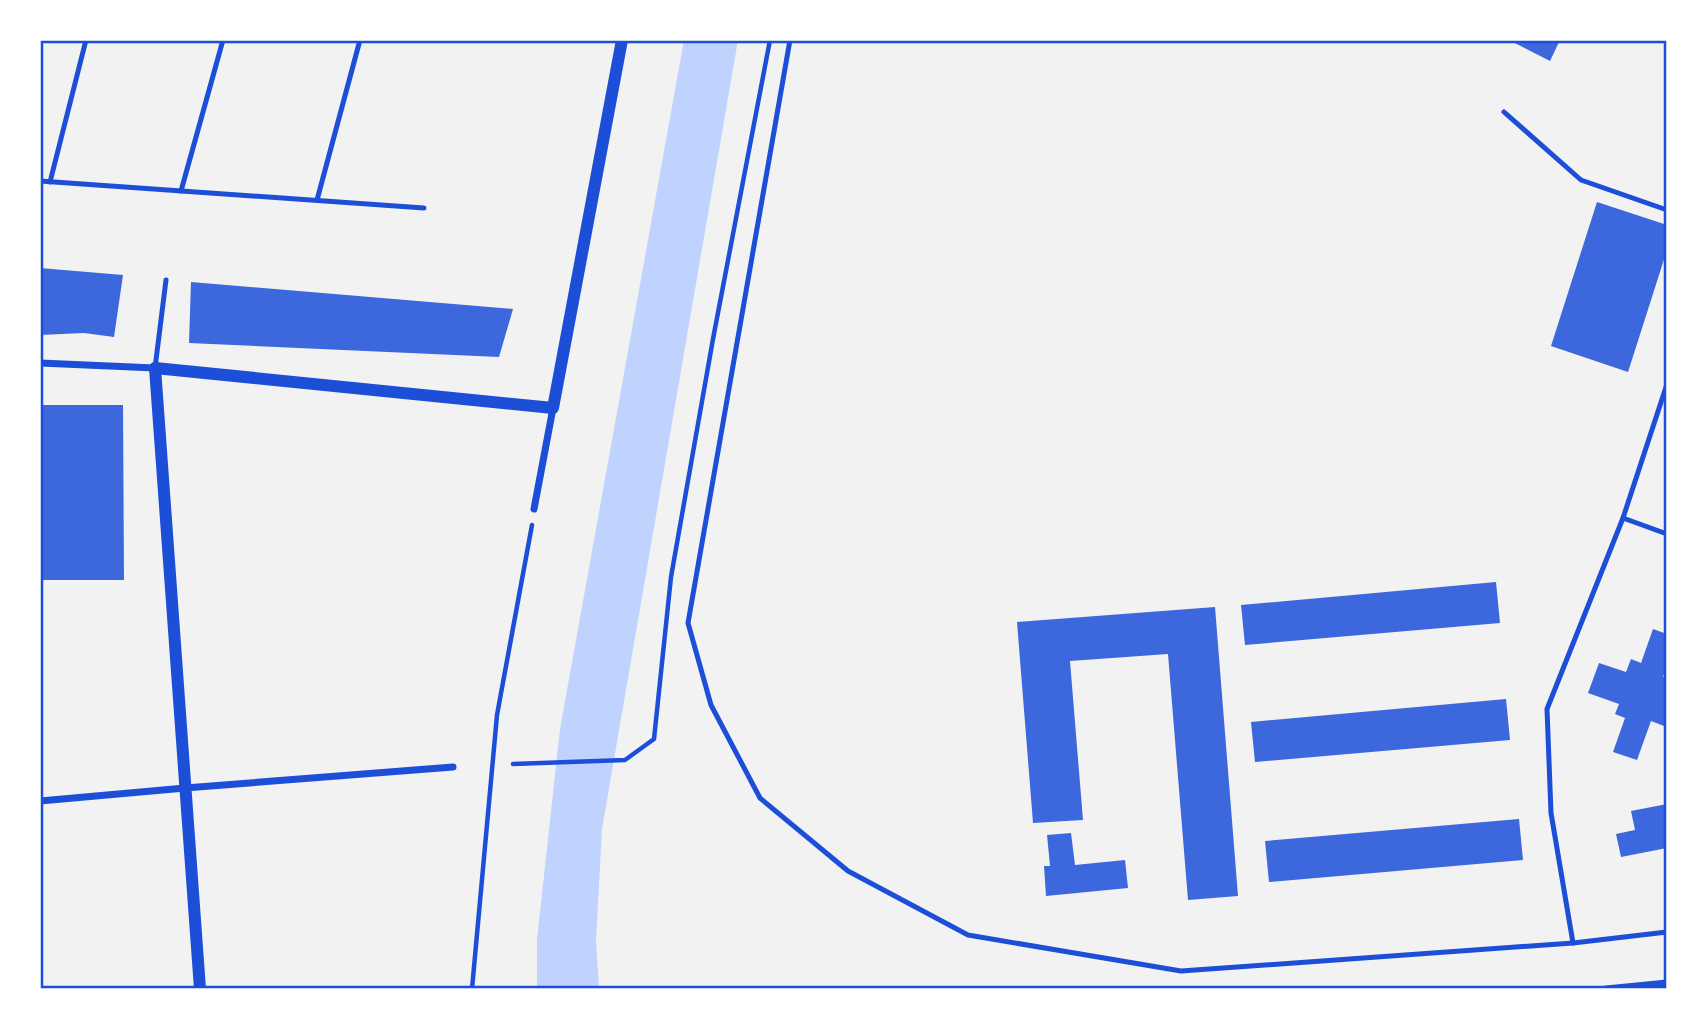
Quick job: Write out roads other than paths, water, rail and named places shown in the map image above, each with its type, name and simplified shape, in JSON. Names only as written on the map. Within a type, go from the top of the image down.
[{"type":"street","points":[[534,509],[622,40]]},
{"type":"street","points":[[40,363],[155,368],[553,408]]},
{"type":"street","points":[[155,368],[200,989]]},
{"type":"street","points":[[40,801],[453,767]]},
{"type":"street","points":[[1606,989],[1667,983]]},
{"type":"lane","points":[[50,182],[86,40]]},
{"type":"lane","points":[[181,191],[223,40]]},
{"type":"lane","points":[[317,200],[360,40]]},
{"type":"lane","points":[[790,40],[688,623],[711,705],[760,798],[848,871],[968,935],[1181,971],[1573,943],[1667,932]]},
{"type":"lane","points":[[1504,112],[1581,180],[1667,210]]},
{"type":"lane","points":[[40,181],[424,208]]},
{"type":"lane","points":[[155,368],[166,281]]},
{"type":"lane","points":[[1573,943],[1551,814],[1548,709],[1622,518],[1667,384]]},
{"type":"lane","points":[[1622,518],[1667,534]]},
{"type":"water","points":[[684,40],[738,40],[602,829],[596,940],[599,989],[537,989],[537,940],[560,729]]}]
